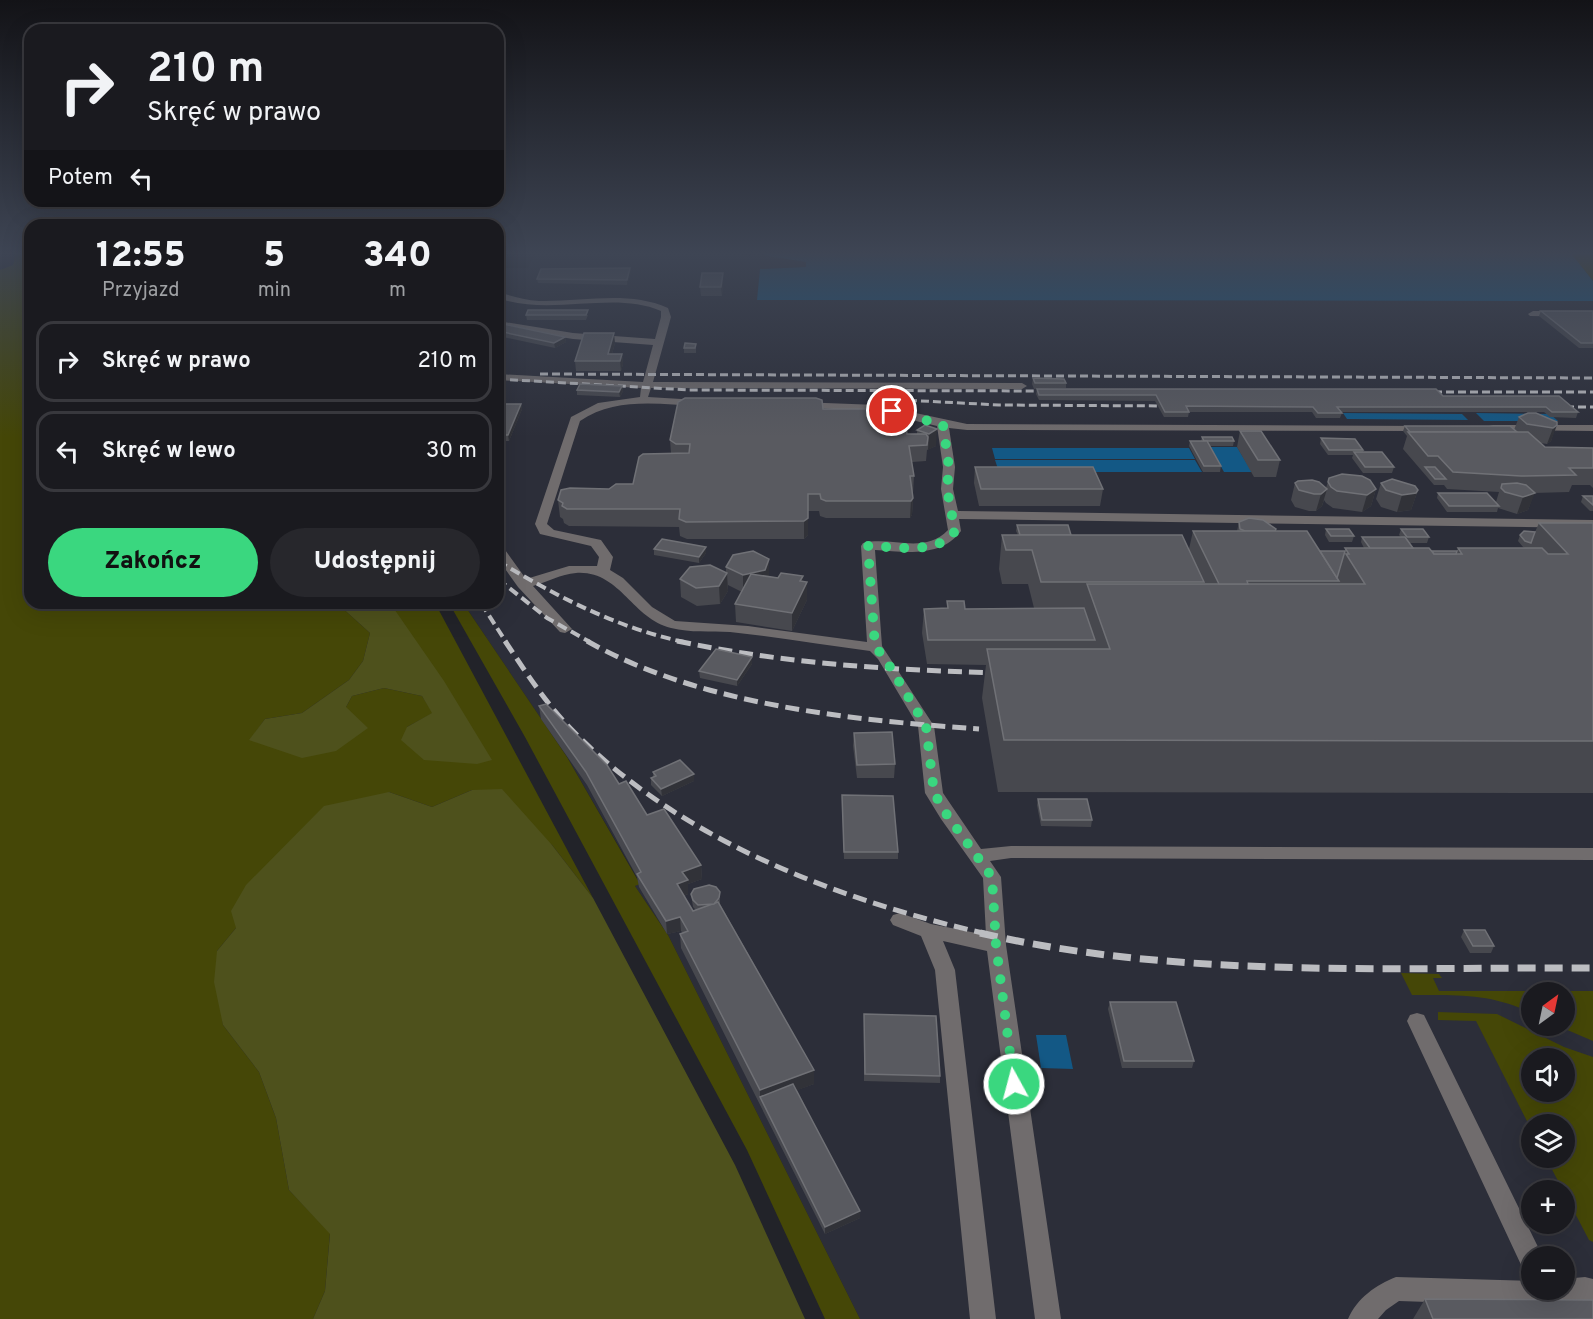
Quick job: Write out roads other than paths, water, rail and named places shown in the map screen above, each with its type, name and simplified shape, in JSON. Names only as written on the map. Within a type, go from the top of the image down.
[{"type":"lane","points":[[643,402],[666,314]]},
{"type":"lane","points":[[1533,314],[1593,315]]},
{"type":"lane","points":[[504,325],[573,336],[660,342]]},
{"type":"lane","points":[[504,377],[646,385],[1022,386]]},
{"type":"lane","points":[[603,571],[606,557],[596,543],[545,531],[541,524],[575,419],[588,410],[614,402],[711,403]]},
{"type":"lane","points":[[790,404],[880,409],[943,425],[1000,428],[1440,428]]},
{"type":"lane","points":[[943,425],[949,467],[947,489],[955,531],[948,539],[934,546],[868,546],[875,647],[884,657],[926,726],[934,793],[947,815],[992,877],[996,945],[1048,1319]]},
{"type":"lane","points":[[1475,428],[1593,428]]},
{"type":"lane","points":[[953,515],[1593,524]]},
{"type":"lane","points":[[504,558],[524,584],[565,629]]},
{"type":"lane","points":[[524,584],[576,569],[603,571],[615,576],[645,608],[668,623],[690,628],[729,628],[875,647]]},
{"type":"lane","points":[[978,856],[1011,852],[1593,854]]},
{"type":"lane","points":[[900,920],[929,931],[996,945]]},
{"type":"lane","points":[[929,931],[945,970],[983,1319]]},
{"type":"lane","points":[[1417,1021],[1525,1246]]},
{"type":"lane","points":[[1361,1319],[1377,1301],[1396,1289],[1521,1292]]},
{"type":"lane","points":[[1575,1290],[1593,1291]]},
{"type":"water","points":[[1343,413],[1462,414],[1468,420],[1347,419]]},
{"type":"water","points":[[1476,413],[1550,414],[1558,421],[1484,421]]},
{"type":"water","points":[[1210,447],[1237,447],[1252,472],[1224,472]]},
{"type":"water","points":[[992,448],[1189,448],[1195,459],[995,459]]},
{"type":"water","points":[[995,460],[1195,460],[1202,472],[999,472]]},
{"type":"water","points":[[1036,1035],[1066,1035],[1073,1069],[1041,1068]]},
{"type":"railway","points":[[540,374],[1593,378]]},
{"type":"railway","points":[[504,379],[689,390],[1053,391]]},
{"type":"railway","points":[[1422,392],[1593,392]]},
{"type":"railway","points":[[885,399],[999,405],[1173,406]]},
{"type":"railway","points":[[1554,407],[1593,407]]},
{"type":"railway","points":[[504,564],[542,586],[611,619],[684,642]]},
{"type":"railway","points":[[504,584],[547,618],[590,642]]},
{"type":"railway","points":[[485,609],[506,642]]},
{"type":"railway","points":[[505,641],[544,697],[570,728],[613,768],[660,803],[764,860],[818,883],[874,903],[987,934]]},
{"type":"railway","points":[[587,641],[631,663],[727,695],[829,714],[979,729]]},
{"type":"railway","points":[[677,641],[758,655],[838,664],[1001,673]]},
{"type":"railway","points":[[980,933],[1055,948],[1131,958],[1208,964],[1362,969],[1593,968]]}]
